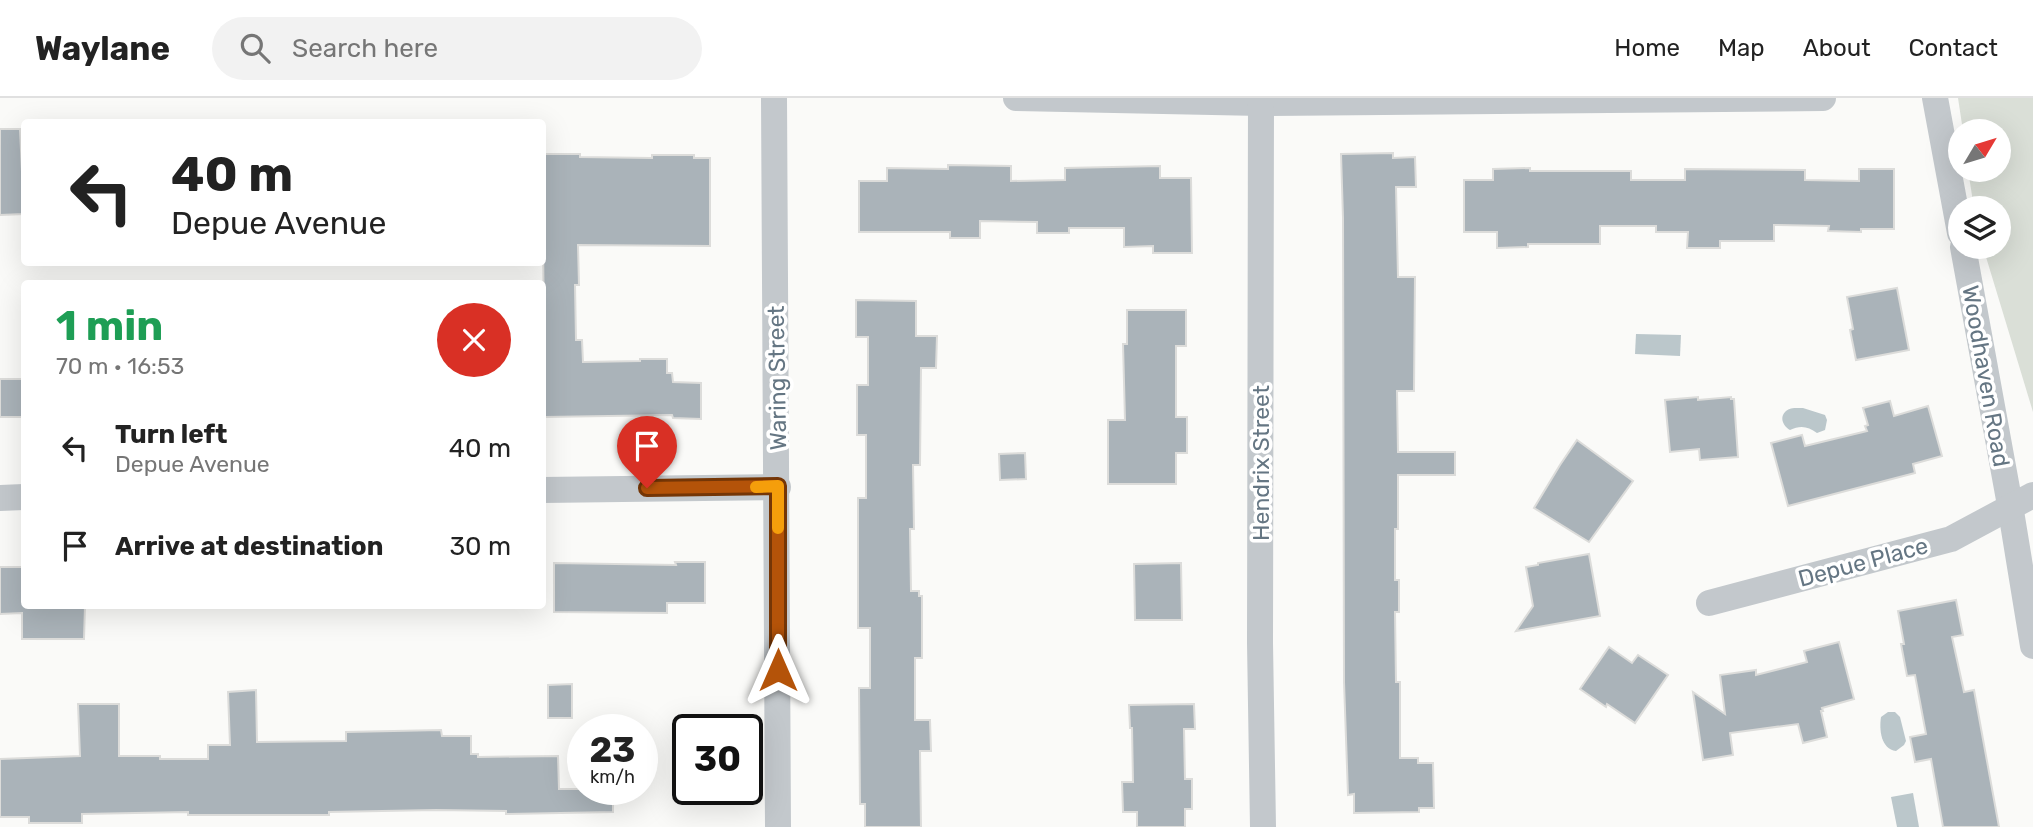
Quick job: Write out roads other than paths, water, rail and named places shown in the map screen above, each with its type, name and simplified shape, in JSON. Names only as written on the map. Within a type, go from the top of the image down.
[{"type":"street","name":"Waring Street","points":[[774,98],[778,827]]},
{"type":"street","points":[[1016,98],[1823,98]]},
{"type":"street","points":[[1935,98],[1953,196]]},
{"type":"street","name":"Hendrix Street","points":[[1261,100],[1260,643],[1263,827]]},
{"type":"street","name":"Woodhaven Road","points":[[1965,259],[2021,500],[2033,646]]},
{"type":"street","points":[[546,490],[778,486]]},
{"type":"street","points":[[0,498],[21,497]]},
{"type":"street","name":"Depue Place","points":[[1709,603],[1951,538],[2021,500]]}]
